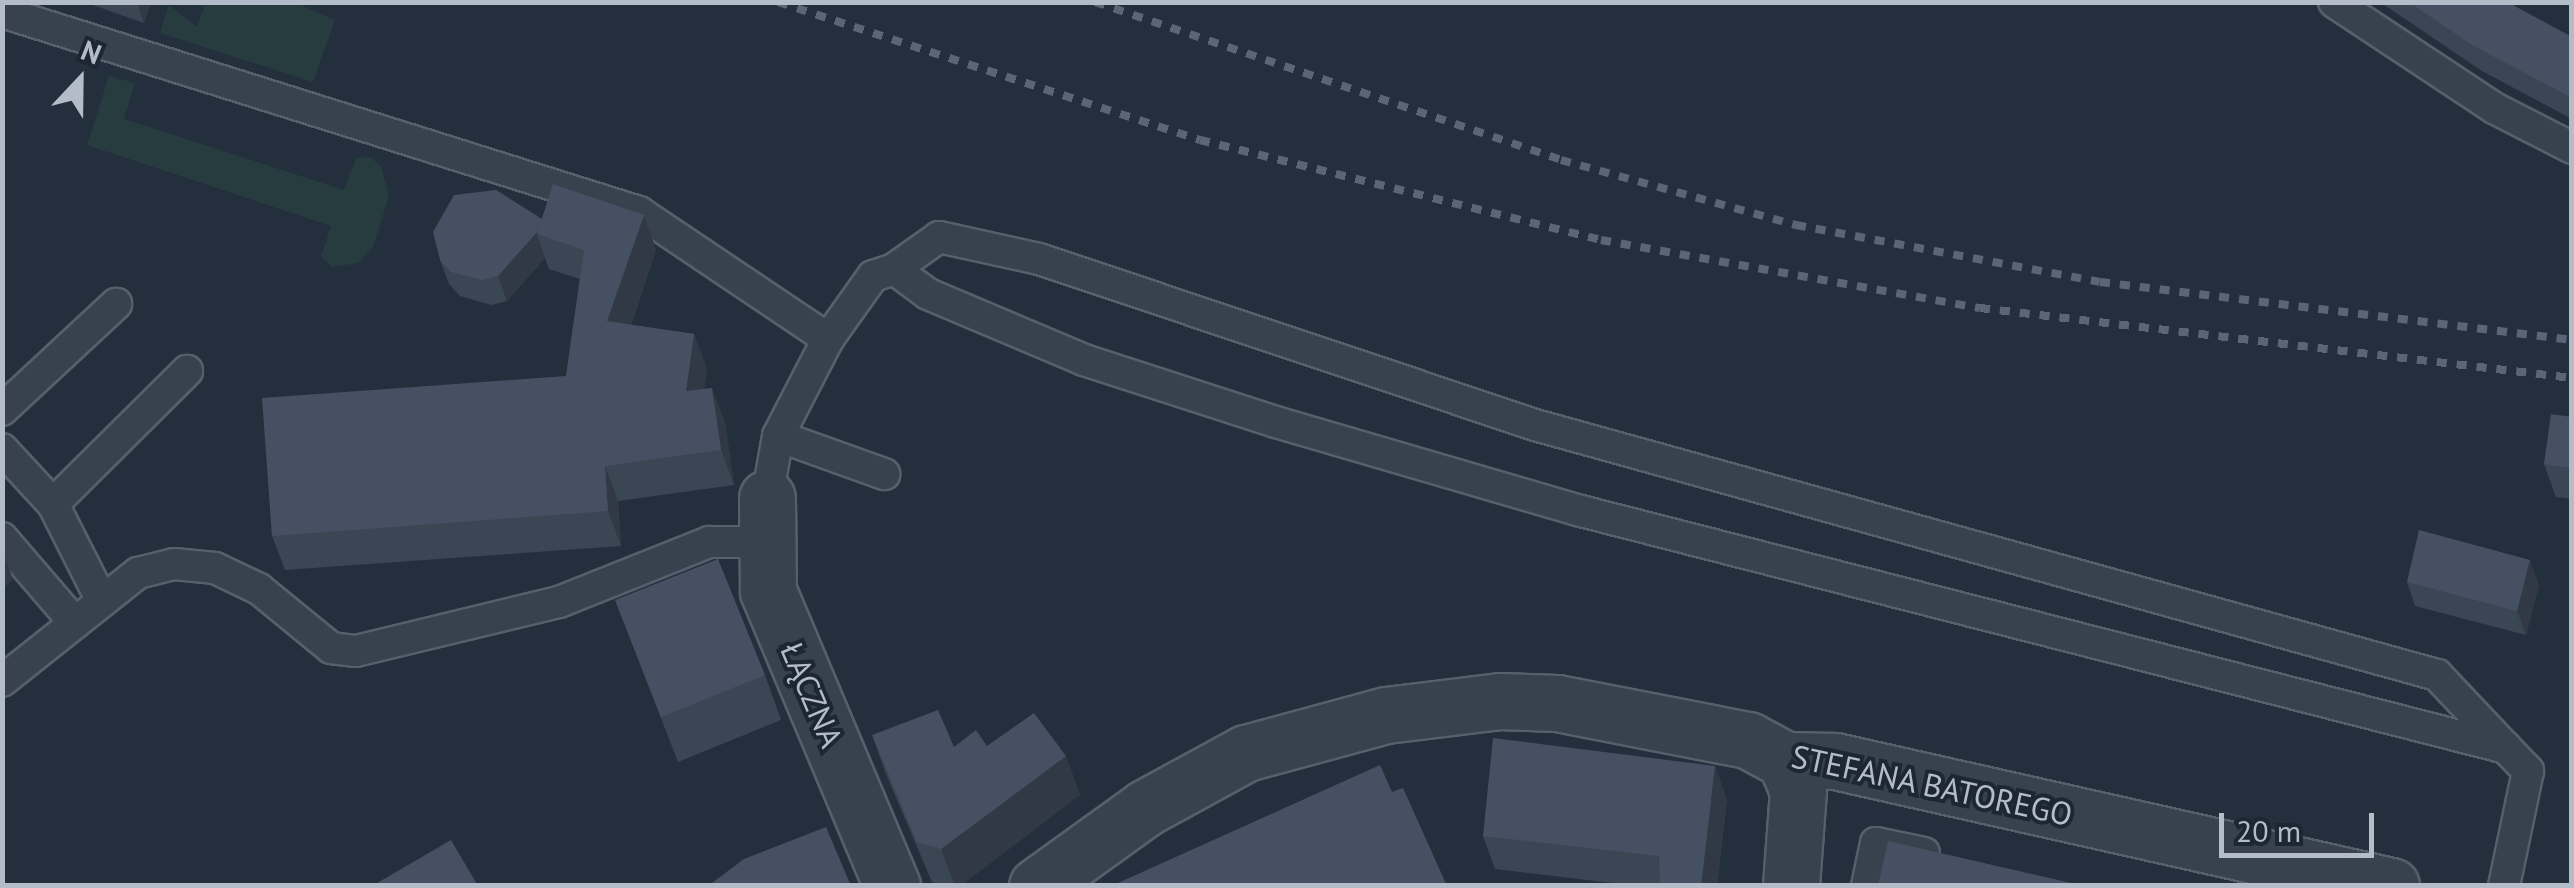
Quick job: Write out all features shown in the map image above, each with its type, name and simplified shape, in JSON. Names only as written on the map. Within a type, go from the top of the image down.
[{"type":"street","name":"ŁĄCZNA","points":[[766,520],[768,591],[847,818],[892,886]]},
{"type":"street","name":"STEFANA BATOREGO","points":[[1037,886],[1192,778],[1246,753],[1398,713],[1500,701],[1557,703],[1748,740],[1786,760],[1836,761],[2320,878],[2391,886]]},
{"type":"street","points":[[1786,760],[1798,790],[1791,886]]},
{"type":"lane","points":[[2334,2],[2494,108],[2572,148]]},
{"type":"lane","points":[[2,12],[639,212],[828,339]]},
{"type":"lane","points":[[2,681],[138,573],[174,564],[215,568],[258,590],[331,648],[356,651],[559,602],[766,520],[778,436],[828,339],[873,276],[894,269],[939,237],[1039,259],[1535,425],[2436,675],[2528,771],[2504,886]]},
{"type":"lane","points":[[894,269],[928,294],[1084,360],[1276,422],[1694,541],[2506,748]]},
{"type":"lane","points":[[2,410],[116,304]]},
{"type":"lane","points":[[53,504],[188,370]]},
{"type":"lane","points":[[778,436],[884,474]]},
{"type":"lane","points":[[2,449],[53,504],[102,602]]},
{"type":"lane","points":[[2,538],[75,623]]},
{"type":"lane","points":[[1867,886],[1876,843],[1948,858]]},
{"type":"green space","points":[[206,3],[296,3],[335,20],[313,82],[160,33],[169,5],[197,27]]},
{"type":"green space","points":[[109,76],[135,83],[124,119],[344,190],[356,158],[370,157],[381,166],[389,196],[373,247],[358,263],[332,267],[321,257],[331,226],[87,145]]},
{"type":"building","points":[[2409,2],[2507,2],[2572,37],[2572,98],[2472,45]]},
{"type":"building","points":[[553,184],[644,215],[607,321],[694,334],[686,391],[712,388],[721,450],[605,466],[608,511],[272,536],[262,398],[566,376],[584,250],[537,234]]},
{"type":"building","points":[[496,190],[542,219],[537,232],[498,276],[482,280],[451,272],[440,260],[433,232],[454,195]]},
{"type":"building","points":[[2551,414],[2572,417],[2572,468],[2544,464]]},
{"type":"building","points":[[2419,530],[2530,560],[2517,611],[2407,582]]},
{"type":"building","points":[[718,559],[765,675],[661,717],[615,600]]},
{"type":"building","points":[[938,710],[954,747],[976,730],[987,746],[1034,713],[1066,756],[941,849],[917,842],[872,735]]},
{"type":"building","points":[[1493,738],[1715,766],[1701,886],[1660,886],[1659,856],[1483,836]]},
{"type":"building","points":[[1380,765],[1392,792],[1403,788],[1447,886],[1119,886],[1118,883]]},
{"type":"building","points":[[826,827],[851,886],[708,886],[744,859]]},
{"type":"building","points":[[451,840],[478,886],[372,886]]},
{"type":"building","points":[[1888,841],[2084,886],[1878,886]]},
{"type":"railway","points":[[778,2],[1200,140],[1601,240],[1980,308],[2572,378]]},
{"type":"railway","points":[[1095,2],[1561,160],[1796,225],[2100,282],[2572,340]]}]
